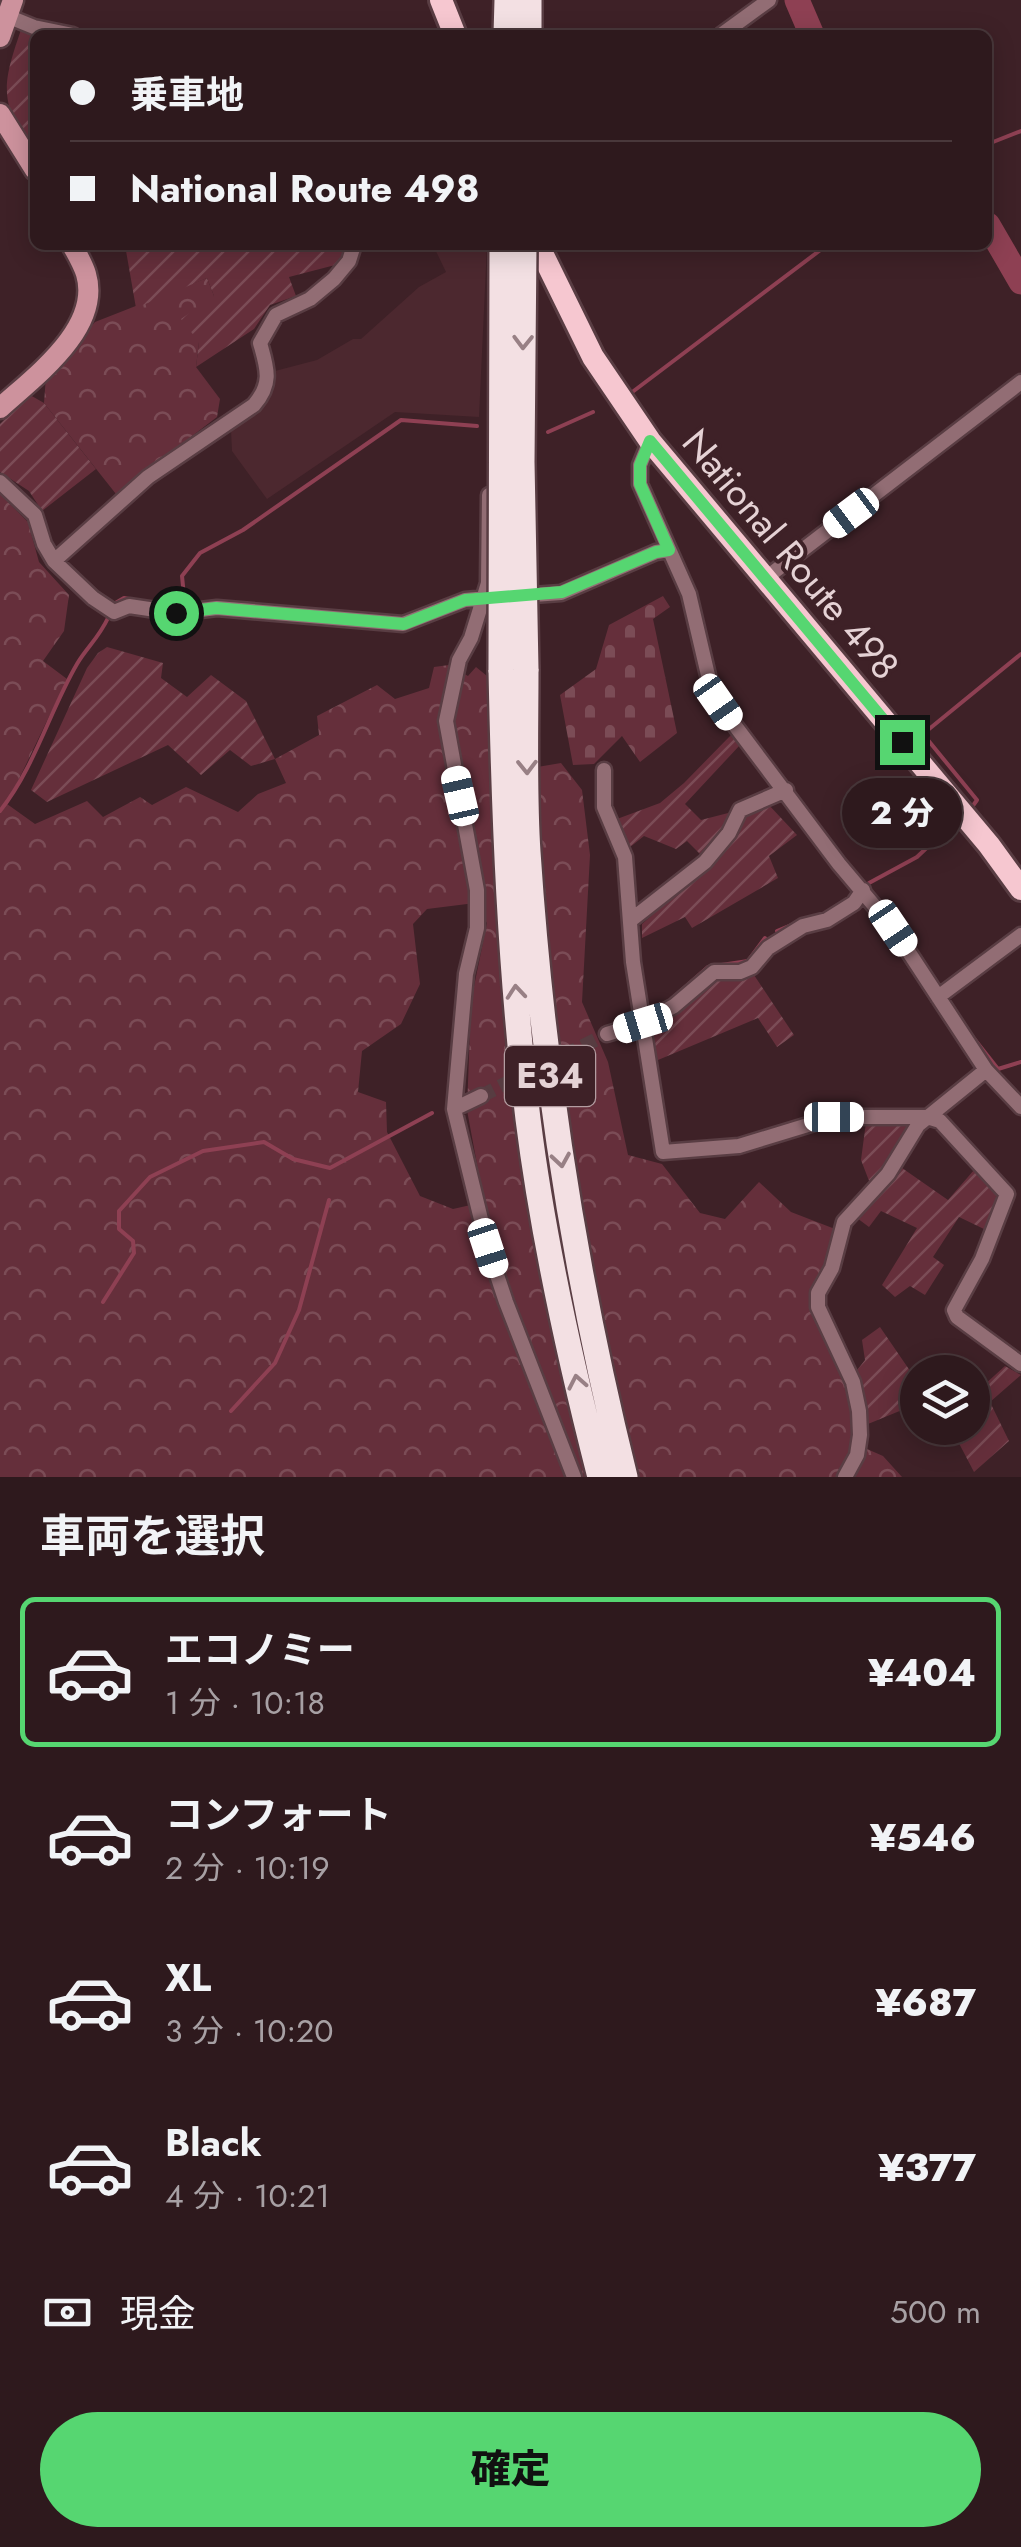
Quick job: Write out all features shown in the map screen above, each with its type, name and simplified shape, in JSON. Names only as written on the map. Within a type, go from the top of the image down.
[{"type":"highway","points":[[442,0],[453,30]]},
{"type":"highway","points":[[506,30],[507,0]]},
{"type":"highway","points":[[528,30],[530,0]]},
{"type":"highway","name":"E34","points":[[502,250],[513,670],[554,1117],[579,1266],[625,1477]]},
{"type":"highway","name":"E34","points":[[524,250],[522,462],[504,840],[529,1121],[554,1268],[600,1477]]},
{"type":"highway","name":"National Route 498","points":[[540,250],[594,357],[650,441],[989,845],[1021,889]]},
{"type":"main road","points":[[0,37],[7,10]]},
{"type":"main road","points":[[0,114],[30,162]]},
{"type":"main road","points":[[0,408],[56,358],[83,319],[87,275],[74,250]]},
{"type":"street","points":[[728,30],[768,0]]},
{"type":"street","points":[[7,10],[34,27],[49,30]]},
{"type":"street","points":[[54,561],[148,477],[254,405],[264,394],[269,376],[260,342],[276,314],[310,299],[334,279],[349,261],[352,250]]},
{"type":"street","points":[[492,250],[488,583],[459,660],[446,721],[477,890],[477,928],[466,974],[454,1109],[494,1266],[574,1477]]},
{"type":"street","points":[[766,578],[1021,382]]},
{"type":"street","points":[[650,441],[640,465],[640,484],[689,594],[711,688],[746,742],[893,928],[986,1070],[1021,1107]]},
{"type":"street","points":[[0,482],[35,514],[54,561],[114,612],[128,606],[176,613],[216,608],[404,624],[465,600],[562,592],[669,550]]},
{"type":"street","points":[[604,770],[604,807],[625,857],[643,1023],[663,1152],[739,1146],[834,1117],[927,1117],[940,1121],[1006,1194],[982,1259],[954,1310],[957,1317],[1021,1364]]},
{"type":"street","points":[[631,920],[705,862],[729,833],[740,810],[786,790]]},
{"type":"street","points":[[607,1034],[643,1023],[674,1006],[714,972],[740,972],[752,967],[768,948],[803,926],[827,920],[854,903],[863,890]]},
{"type":"street","points":[[938,997],[1021,936]]},
{"type":"street","points":[[845,1477],[856,1455],[859,1411],[852,1382],[818,1307],[818,1293],[832,1268],[844,1222],[888,1174],[918,1126],[986,1070]]},
{"type":"street","points":[[454,1109],[481,1096]]},
{"type":"shaded area","points":[[435,250],[487,250],[479,417],[395,412],[267,499],[232,451],[231,430],[267,400],[275,371],[317,360],[353,339],[361,339],[419,287],[446,272]]},
{"type":"green space","points":[[22,27],[30,31],[30,149],[10,108],[10,66]]},
{"type":"green space","points":[[126,250],[345,250],[339,264],[289,277],[296,296],[270,305],[254,329],[196,367],[199,342],[181,319],[214,296],[207,278],[136,308]]},
{"type":"green space","points":[[207,278],[214,296],[199,342],[196,367],[220,399],[217,417],[116,494],[44,403],[46,376],[95,322]]},
{"type":"green space","points":[[30,395],[44,403],[96,469],[42,511],[29,491],[0,472],[0,424]]},
{"type":"green space","points":[[0,494],[28,522],[39,562],[69,595],[64,631],[43,661],[67,679],[7,804],[35,824],[87,801],[103,817],[140,797],[152,805],[186,787],[238,812],[258,794],[286,783],[275,759],[319,735],[317,716],[377,685],[395,699],[429,688],[434,667],[449,665],[468,676],[476,667],[487,676],[496,774],[561,763],[582,790],[590,855],[582,1002],[608,1062],[628,1155],[662,1164],[700,1213],[725,1219],[759,1182],[791,1212],[835,1229],[826,1261],[810,1290],[812,1315],[847,1383],[852,1408],[851,1442],[883,1456],[902,1477],[0,1477]],"holes":[[[475,903],[487,923],[471,1001],[467,1110],[484,1202],[453,1209],[420,1196],[387,1132],[386,1102],[358,1092],[362,1051],[401,1024],[420,984],[413,924],[427,909]]]},
{"type":"green space","points":[[663,596],[670,607],[653,619],[677,733],[640,762],[622,736],[594,764],[573,765],[560,695],[596,669],[609,625]]},
{"type":"green space","points":[[107,647],[163,663],[161,678],[187,697],[211,675],[246,701],[275,759],[251,766],[230,750],[201,775],[168,745],[47,802],[31,790],[87,668]]},
{"type":"green space","points":[[731,735],[740,745],[685,804],[701,820],[767,803],[797,835],[769,856],[778,878],[692,928],[685,917],[642,938],[642,924],[710,864],[687,841],[676,849],[644,836],[625,851],[617,819],[660,803]]},
{"type":"green space","points":[[754,975],[794,1035],[777,1047],[758,1018],[658,1060],[650,1037],[714,978]]},
{"type":"green space","points":[[866,1122],[912,1124],[892,1161],[948,1200],[974,1170],[998,1195],[984,1229],[959,1217],[933,1257],[944,1265],[925,1295],[910,1286],[895,1297],[882,1285],[917,1228],[881,1211],[869,1227],[849,1212],[871,1186],[861,1160]]},
{"type":"green space","points":[[880,1327],[900,1356],[900,1411],[868,1424],[854,1374],[865,1360],[862,1340]]},
{"type":"green space","points":[[1005,1366],[1021,1375],[990,1402],[990,1380]]},
{"type":"green space","points":[[990,1402],[1009,1441],[974,1472],[960,1445],[990,1445]]},
{"type":"waterway","points":[[797,0],[810,30]]},
{"type":"waterway","points":[[992,142],[1021,131]]},
{"type":"waterway","points":[[992,232],[1021,282]]},
{"type":"waterway","points":[[631,393],[820,250]]},
{"type":"waterway","points":[[548,432],[593,412]]},
{"type":"waterway","points":[[184,596],[182,576],[200,553],[243,530],[401,420],[477,426]]},
{"type":"waterway","points":[[112,605],[124,598],[140,601]]},
{"type":"waterway","points":[[0,811],[23,776],[77,664],[108,618]]},
{"type":"waterway","points":[[972,807],[977,800],[923,734],[1021,654]]},
{"type":"waterway","points":[[869,883],[917,857],[953,823]]},
{"type":"waterway","points":[[777,931],[796,923]]},
{"type":"waterway","points":[[674,997],[708,967],[748,961],[765,938]]},
{"type":"waterway","points":[[968,1031],[998,1069],[1021,1062]]},
{"type":"waterway","points":[[103,1302],[134,1253],[133,1241],[119,1229],[119,1211],[150,1177],[203,1151],[264,1142],[293,1159],[330,1168],[432,1113]]},
{"type":"waterway","points":[[231,1411],[275,1363],[299,1310],[329,1200]]},
{"type":"tunnel","points":[[545,1065],[607,1034]]},
{"type":"tunnel","points":[[481,1096],[525,1074]]},
{"type":"route","points":[[176,613],[216,608],[404,624],[465,600],[562,592],[669,550],[638,473],[650,441],[902,742]]}]
